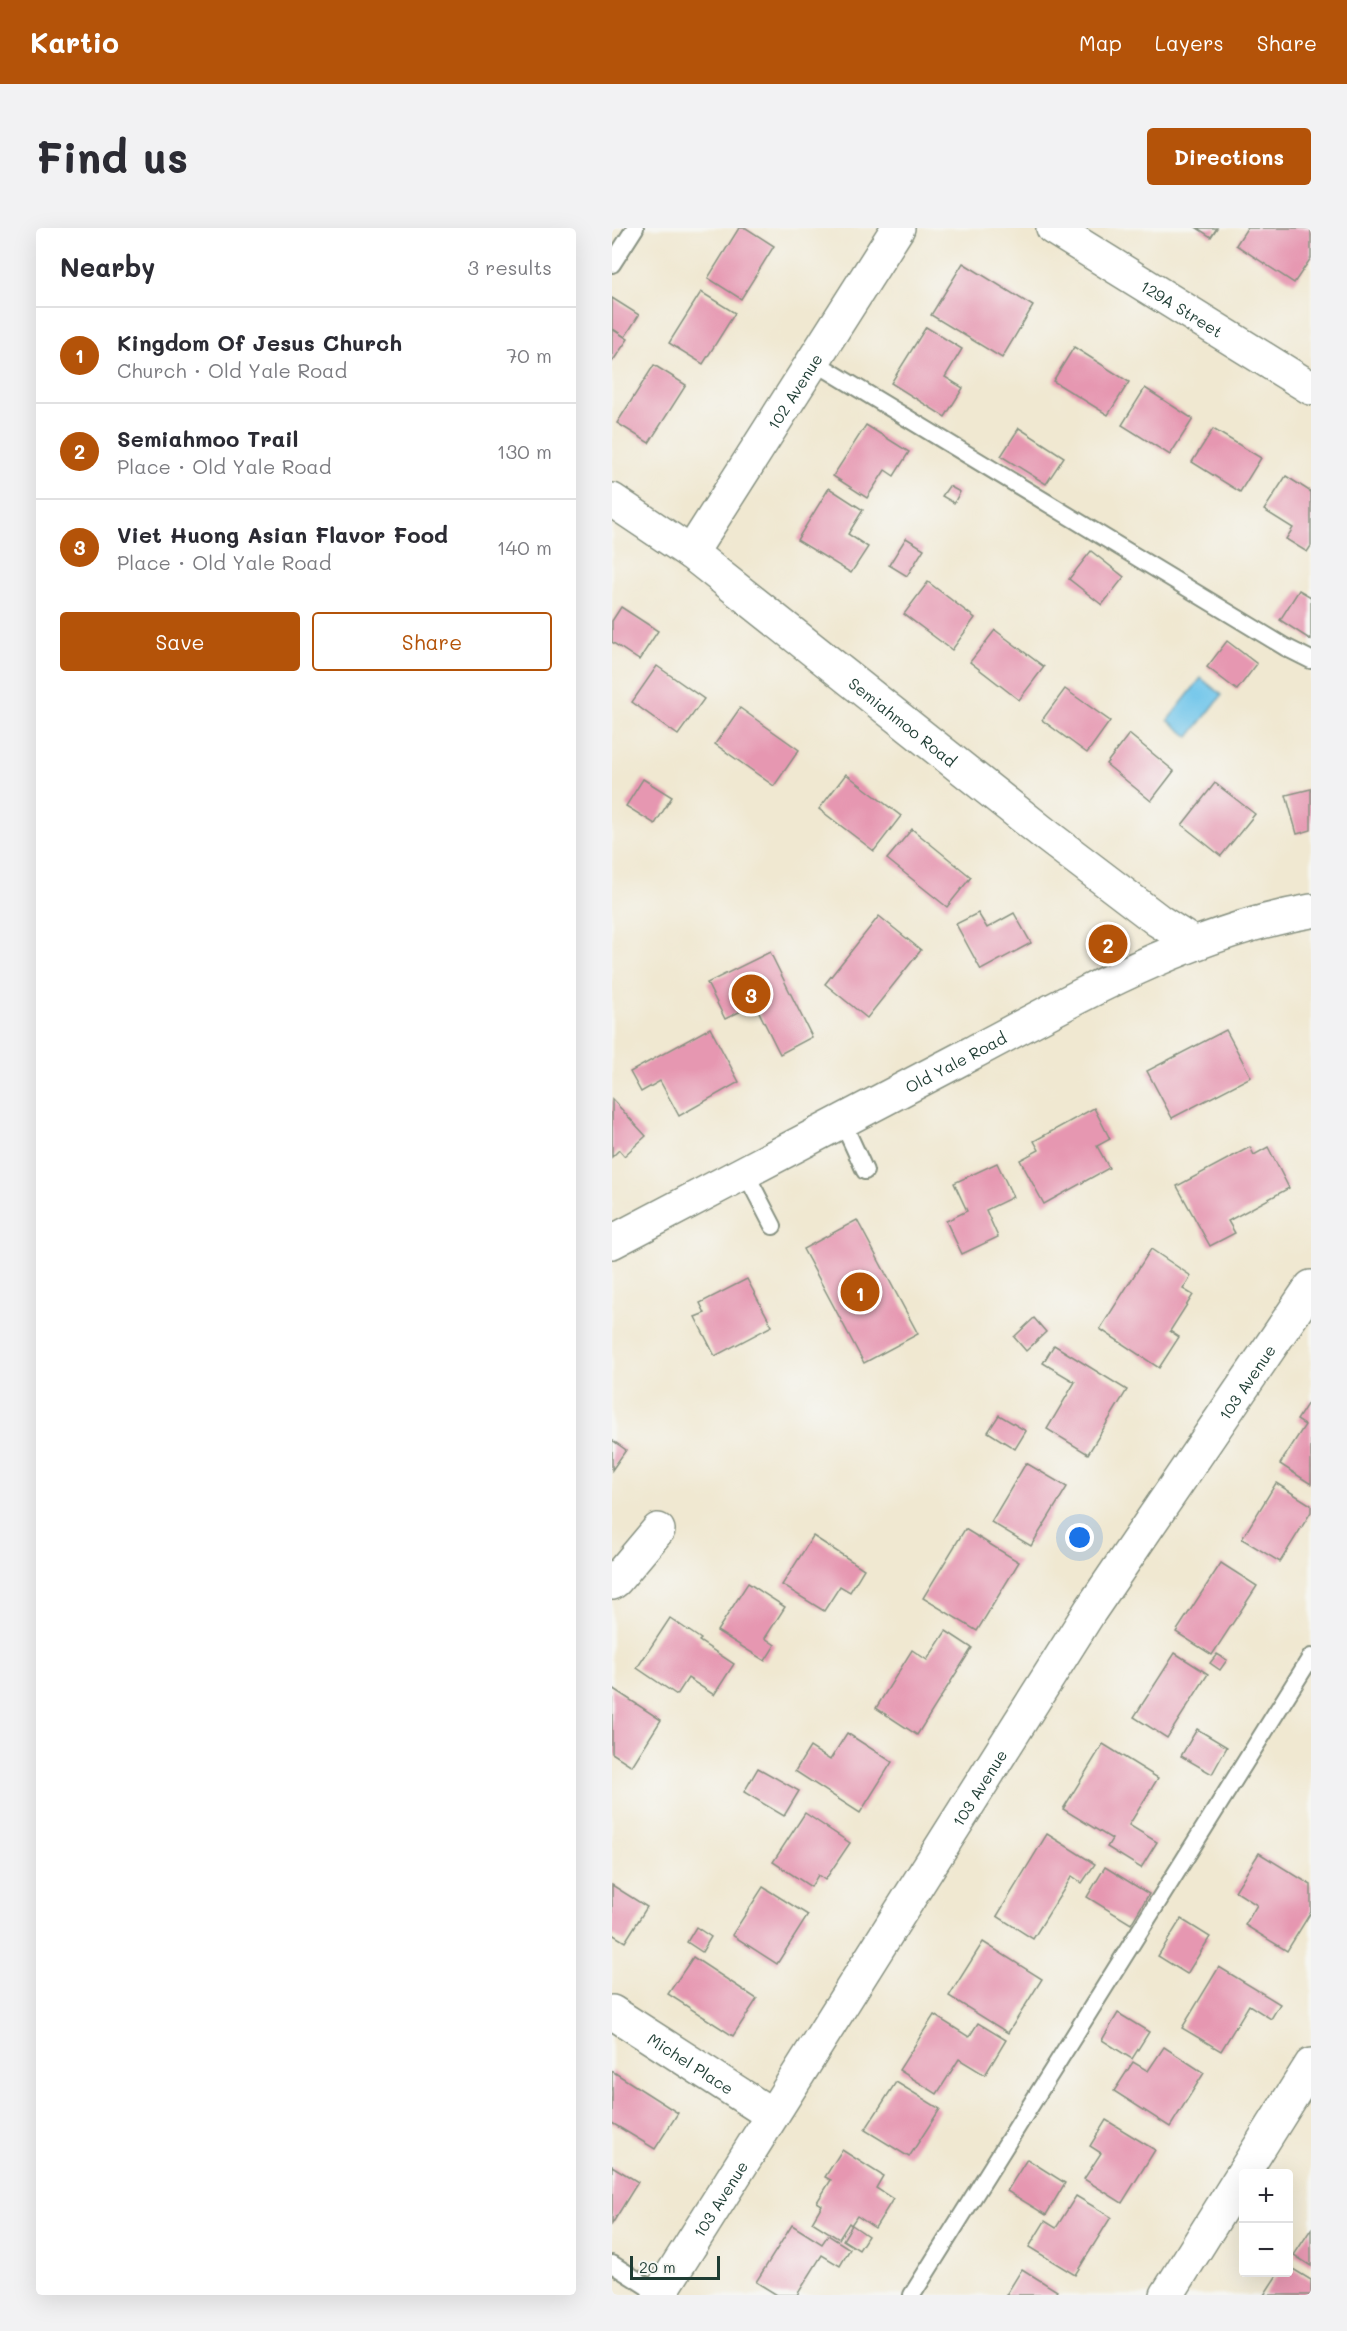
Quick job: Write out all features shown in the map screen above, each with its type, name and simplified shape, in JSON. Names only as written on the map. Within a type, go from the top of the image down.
[{"type":"street","name":"102 Avenue","points":[[691,553],[898,228]]},
{"type":"street","name":"129A Street","points":[[1053,228],[1311,388]]},
{"type":"street","name":"Semiahmoo Road","points":[[612,500],[691,553],[1046,835],[1159,921],[1193,943]]},
{"type":"street","name":"Old Yale Road","points":[[612,1242],[1062,1005],[1193,943],[1280,916],[1311,911]]},
{"type":"street","name":"103 Avenue","points":[[659,2295],[1090,1611],[1311,1287]]},
{"type":"street","points":[[612,1583],[658,1530]]},
{"type":"street","name":"Michel Place","points":[[612,2012],[772,2115]]},
{"type":"street","points":[[1167,2295],[1311,2065]]},
{"type":"lane","points":[[612,264],[635,228]]},
{"type":"lane","points":[[813,361],[1286,648],[1311,660]]},
{"type":"lane","points":[[842,1121],[865,1171]]},
{"type":"lane","points":[[745,1172],[773,1226]]},
{"type":"lane","points":[[912,2295],[1311,1656]]},
{"type":"lane","points":[[612,2264],[659,2295]]},
{"type":"water","points":[[1201,678],[1222,695],[1189,737],[1168,720]]},
{"type":"building","points":[[739,228],[746,228],[774,246],[741,299],[708,278]]},
{"type":"building","points":[[1197,228],[1217,228],[1211,237]]},
{"type":"building","points":[[1247,228],[1311,228],[1311,258],[1294,283],[1236,245]]},
{"type":"building","points":[[963,263],[1033,306],[1002,358],[931,315]]},
{"type":"building","points":[[701,292],[735,313],[703,364],[669,343]]},
{"type":"building","points":[[612,298],[639,315],[625,337],[612,328]]},
{"type":"building","points":[[926,327],[962,349],[945,377],[963,388],[945,417],[891,383]]},
{"type":"building","points":[[612,329],[628,339],[612,362]]},
{"type":"building","points":[[1074,347],[1129,382],[1108,415],[1053,381]]},
{"type":"building","points":[[654,365],[686,385],[649,443],[617,423]]},
{"type":"building","points":[[1145,388],[1193,419],[1170,455],[1122,425]]},
{"type":"building","points":[[866,425],[909,452],[894,476],[885,470],[867,498],[833,476]]},
{"type":"building","points":[[1019,428],[1064,457],[1046,484],[1001,456]]},
{"type":"building","points":[[1213,429],[1261,458],[1240,492],[1192,462]]},
{"type":"building","points":[[1286,476],[1311,492],[1311,546],[1307,552],[1286,539],[1293,528],[1264,510]]},
{"type":"building","points":[[949,486],[960,492],[954,503],[942,496]]},
{"type":"building","points":[[829,488],[863,510],[848,534],[868,547],[851,573],[797,540]]},
{"type":"building","points":[[906,538],[924,549],[907,576],[889,565]]},
{"type":"building","points":[[1091,551],[1124,577],[1102,605],[1069,579]]},
{"type":"building","points":[[928,582],[975,618],[952,650],[904,614]]},
{"type":"building","points":[[1299,590],[1311,597],[1311,640],[1280,620]]},
{"type":"building","points":[[621,607],[658,631],[639,660],[612,642],[612,621]]},
{"type":"building","points":[[995,630],[1044,667],[1019,700],[970,662]]},
{"type":"building","points":[[1227,641],[1257,664],[1237,690],[1207,667]]},
{"type":"building","points":[[657,666],[704,699],[678,735],[632,702]]},
{"type":"building","points":[[1065,689],[1110,721],[1087,753],[1042,720]]},
{"type":"building","points":[[740,708],[799,750],[774,786],[715,744]]},
{"type":"building","points":[[1129,734],[1174,771],[1151,801],[1106,764]]},
{"type":"building","points":[[846,774],[901,816],[874,851],[819,809]]},
{"type":"building","points":[[643,779],[672,797],[655,824],[626,806]]},
{"type":"building","points":[[1215,783],[1255,814],[1221,856],[1182,825]]},
{"type":"building","points":[[1311,789],[1311,830],[1297,834],[1286,795]]},
{"type":"building","points":[[912,829],[971,877],[947,907],[887,859]]},
{"type":"building","points":[[978,913],[987,928],[1014,913],[1031,943],[981,970],[956,924]]},
{"type":"building","points":[[879,916],[921,950],[867,1018],[825,984]]},
{"type":"building","points":[[770,952],[812,1037],[780,1054],[755,1004],[725,1019],[707,983]]},
{"type":"building","points":[[710,1028],[739,1082],[679,1116],[660,1081],[641,1092],[630,1072]]},
{"type":"building","points":[[1226,1030],[1251,1077],[1172,1118],[1147,1071]]},
{"type":"building","points":[[612,1099],[646,1136],[624,1156],[619,1150],[612,1157]]},
{"type":"building","points":[[1094,1108],[1110,1139],[1097,1146],[1109,1168],[1044,1204],[1020,1160],[1039,1150],[1034,1141]]},
{"type":"building","points":[[1250,1147],[1254,1155],[1268,1147],[1289,1188],[1228,1221],[1235,1233],[1210,1246],[1177,1186]]},
{"type":"building","points":[[997,1163],[1013,1197],[986,1210],[998,1237],[962,1254],[946,1221],[967,1211],[954,1183]]},
{"type":"building","points":[[857,1220],[918,1334],[864,1363],[803,1249]]},
{"type":"building","points":[[1151,1249],[1191,1276],[1183,1289],[1193,1295],[1170,1331],[1179,1337],[1159,1368],[1100,1329]]},
{"type":"building","points":[[747,1279],[772,1326],[715,1356],[695,1317],[705,1313],[700,1303]]},
{"type":"building","points":[[1034,1318],[1046,1332],[1026,1351],[1014,1337]]},
{"type":"building","points":[[1054,1345],[1127,1390],[1088,1454],[1047,1429],[1075,1382],[1043,1363]]},
{"type":"building","points":[[1311,1398],[1311,1484],[1280,1464],[1305,1425],[1297,1420]]},
{"type":"building","points":[[999,1415],[1026,1431],[1015,1449],[988,1432]]},
{"type":"building","points":[[612,1440],[626,1450],[612,1470]]},
{"type":"building","points":[[1026,1463],[1067,1487],[1031,1546],[991,1522]]},
{"type":"building","points":[[1276,1483],[1311,1505],[1311,1512],[1280,1562],[1242,1539]]},
{"type":"building","points":[[965,1529],[1019,1562],[977,1631],[923,1598]]},
{"type":"building","points":[[813,1536],[864,1569],[850,1592],[840,1586],[824,1611],[782,1585]]},
{"type":"building","points":[[1221,1563],[1257,1586],[1212,1655],[1176,1632]]},
{"type":"building","points":[[748,1583],[785,1607],[765,1638],[775,1645],[765,1661],[717,1631]]},
{"type":"building","points":[[670,1618],[734,1664],[714,1695],[688,1678],[677,1695],[637,1668]]},
{"type":"building","points":[[946,1631],[972,1648],[917,1735],[876,1708],[912,1650],[927,1660]]},
{"type":"building","points":[[1175,1653],[1208,1674],[1167,1738],[1134,1717]]},
{"type":"building","points":[[1217,1654],[1227,1660],[1220,1670],[1210,1663]]},
{"type":"building","points":[[612,1688],[661,1720],[632,1766],[612,1753]]},
{"type":"building","points":[[1197,1729],[1227,1747],[1212,1774],[1181,1756]]},
{"type":"building","points":[[847,1733],[892,1762],[860,1813],[795,1771],[810,1747],[830,1760]]},
{"type":"building","points":[[1103,1744],[1158,1778],[1129,1825],[1157,1842],[1141,1868],[1107,1847],[1112,1839],[1063,1809]]},
{"type":"building","points":[[758,1768],[799,1791],[784,1816],[744,1792]]},
{"type":"building","points":[[805,1813],[850,1843],[825,1880],[818,1875],[811,1887],[773,1862]]},
{"type":"building","points":[[1047,1834],[1095,1864],[1082,1883],[1072,1876],[1033,1939],[997,1916]]},
{"type":"building","points":[[1259,1853],[1311,1885],[1311,1912],[1287,1951],[1245,1925],[1257,1905],[1235,1891]]},
{"type":"building","points":[[1105,1867],[1149,1894],[1131,1924],[1087,1897]]},
{"type":"building","points":[[612,1885],[647,1907],[625,1942],[612,1934]]},
{"type":"building","points":[[763,1887],[808,1915],[777,1964],[732,1935]]},
{"type":"building","points":[[1181,1919],[1210,1937],[1187,1974],[1158,1956]]},
{"type":"building","points":[[696,1927],[711,1937],[702,1952],[687,1942]]},
{"type":"building","points":[[983,1942],[1042,1979],[1008,2033],[949,1996]]},
{"type":"building","points":[[693,1957],[757,1999],[733,2036],[668,1994]]},
{"type":"building","points":[[1219,1967],[1280,2004],[1271,2019],[1249,2005],[1221,2051],[1182,2028]]},
{"type":"building","points":[[1118,2013],[1149,2032],[1132,2059],[1102,2040]]},
{"type":"building","points":[[934,2015],[969,2037],[978,2023],[1006,2040],[985,2075],[959,2059],[937,2094],[899,2070]]},
{"type":"building","points":[[1164,2047],[1204,2073],[1170,2127],[1114,2091],[1133,2062],[1148,2071]]},
{"type":"building","points":[[612,2071],[678,2113],[655,2149],[612,2123]]},
{"type":"building","points":[[896,2082],[940,2109],[909,2157],[865,2130]]},
{"type":"building","points":[[1106,2120],[1155,2150],[1122,2203],[1084,2179],[1101,2153],[1090,2146]]},
{"type":"building","points":[[842,2150],[883,2176],[876,2188],[893,2199],[875,2228],[857,2216],[851,2225],[849,2223],[839,2239],[812,2222],[822,2205],[817,2202],[831,2180],[825,2177]]},
{"type":"building","points":[[1027,2159],[1065,2183],[1046,2215],[1007,2191]]},
{"type":"building","points":[[612,2166],[638,2182],[612,2224]]},
{"type":"building","points":[[1076,2196],[1111,2217],[1075,2275],[1029,2247],[1045,2221],[1056,2228]]},
{"type":"building","points":[[792,2225],[822,2244],[828,2235],[850,2249],[840,2266],[822,2255],[797,2295],[777,2295],[756,2282]]},
{"type":"building","points":[[852,2225],[868,2236],[859,2250],[843,2240]]},
{"type":"building","points":[[1311,2229],[1311,2266],[1294,2255]]},
{"type":"building","points":[[1022,2269],[1057,2291],[1054,2295],[1006,2295]]},
{"type":"building","points":[[1293,2269],[1311,2280],[1311,2295],[1264,2295],[1276,2277],[1293,2277]]},
{"type":"place","name":"Semiahmoo Trail","points":[[1108,944]]},
{"type":"place","name":"Viet Huong Asian Flavor Food","points":[[751,994]]},
{"type":"place","name":"Kingdom Of Jesus Church","points":[[860,1292]]}]
